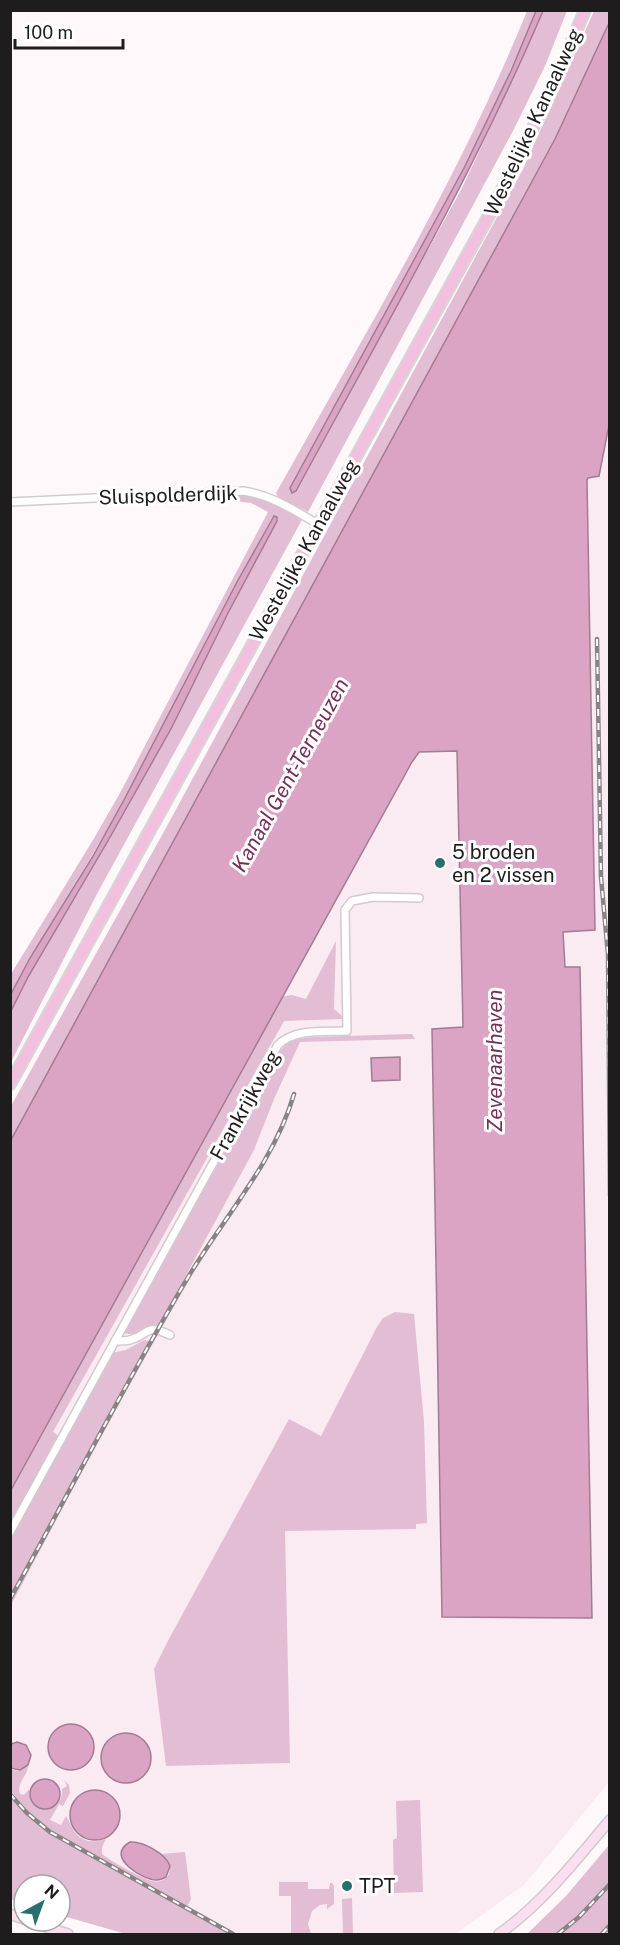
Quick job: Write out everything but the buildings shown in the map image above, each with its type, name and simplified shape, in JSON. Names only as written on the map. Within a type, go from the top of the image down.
[{"type":"main road","name":"Westelijke Kanaalweg","points":[[10,1084],[492,210],[549,96],[585,10]]},
{"type":"street","name":"Sluispolderdijk","points":[[10,502],[243,491],[278,501],[318,524]]},
{"type":"street","name":"Frankrijkweg","points":[[10,1532],[278,1045],[285,1038],[298,1034],[347,1031],[345,910],[352,901],[373,897],[419,898]]},
{"type":"street","points":[[116,1341],[131,1340],[150,1330],[158,1330],[170,1335]]},
{"type":"street","points":[[499,1935],[542,1900],[609,1820]]},
{"type":"shaded area","points":[[527,11],[536,11],[475,146],[290,488],[295,492],[461,190],[543,11],[567,11],[545,66],[513,131],[308,512],[278,497],[276,493],[441,196]]},
{"type":"shaded area","points":[[594,11],[609,11],[609,23],[555,139],[11,1140],[11,1106],[161,837],[523,169]]},
{"type":"shaded area","points":[[609,423],[609,1782],[524,1885],[455,1934],[188,1934],[72,1890],[72,1873],[12,1873],[11,1887],[11,1456]]},
{"type":"shaded area","points":[[251,493],[303,518],[98,892],[11,1062],[11,1011],[28,977],[172,727],[228,613],[278,519],[274,516],[272,518],[124,801],[11,994],[11,974],[120,793],[268,512],[251,503],[192,496]]},
{"type":"shaded area","points":[[336,941],[334,1009],[342,1016],[342,1019],[284,1021],[53,1432],[59,1436],[11,1521],[11,1490],[281,997],[292,995],[306,999]]},
{"type":"shaded area","points":[[412,1034],[415,1039],[300,1042],[254,1150],[158,1327],[133,1334],[124,1333],[123,1331],[227,1148],[273,1061],[287,1042],[313,1037]]},
{"type":"shaded area","points":[[395,1312],[414,1314],[424,1422],[427,1523],[416,1524],[416,1529],[285,1531],[290,1763],[166,1766],[154,1669],[170,1637],[289,1419],[321,1436],[377,1327],[383,1318]]},
{"type":"shaded area","points":[[144,1340],[151,1341],[11,1605],[11,1537],[112,1353],[126,1350]]},
{"type":"shaded area","points":[[28,1766],[19,1787],[20,1794],[24,1795],[29,1789],[30,1799],[34,1805],[40,1809],[46,1809],[58,1803],[62,1789],[67,1786],[64,1780],[69,1785],[70,1793],[63,1806],[59,1804],[50,1820],[61,1825],[66,1816],[80,1837],[92,1841],[106,1839],[102,1847],[102,1854],[126,1869],[148,1880],[164,1880],[170,1868],[166,1858],[161,1854],[185,1852],[191,1899],[187,1907],[62,1838],[34,1818],[11,1791],[11,1769],[17,1771]]},
{"type":"shaded area","points":[[11,1794],[25,1811],[52,1833],[233,1934],[126,1934],[72,1918],[72,1873],[12,1873],[11,1899]]},
{"type":"shaded area","points":[[420,1800],[423,1892],[394,1893],[393,1840],[397,1838],[396,1801]]},
{"type":"shaded area","points":[[609,1845],[609,1934],[527,1934],[566,1896]]},
{"type":"shaded area","points":[[279,1882],[308,1882],[308,1889],[329,1889],[330,1883],[334,1886],[334,1904],[327,1909],[327,1904],[320,1905],[312,1911],[308,1924],[311,1934],[291,1934],[291,1896],[279,1896]]},
{"type":"shaded area","points":[[352,1898],[353,1934],[343,1934],[342,1899]]},
{"type":"water","points":[[536,11],[543,11],[487,134],[393,313],[296,491],[292,493],[290,488],[464,168],[511,71]]},
{"type":"water","points":[[609,23],[609,425],[599,476],[587,480],[595,930],[563,932],[565,967],[580,967],[592,1618],[442,1617],[432,1029],[463,1027],[457,751],[419,752],[412,762],[11,1490],[11,1140],[555,139]]},
{"type":"water","points":[[274,516],[277,517],[277,521],[228,613],[172,727],[28,977],[11,1011],[11,994],[30,958],[93,856]]},
{"type":"water","points":[[400,1057],[400,1080],[372,1081],[371,1058]]},
{"type":"water","points":[[71,1724],[87,1731],[94,1747],[87,1763],[71,1770],[55,1763],[48,1747],[55,1731]]},
{"type":"water","points":[[121,1733],[131,1733],[144,1740],[151,1753],[151,1763],[144,1776],[131,1783],[121,1783],[112,1779],[105,1772],[101,1763],[101,1753],[105,1744],[112,1737]]},
{"type":"water","points":[[17,1742],[26,1745],[31,1755],[28,1765],[20,1770],[10,1768],[11,1744]]},
{"type":"water","points":[[45,1779],[51,1780],[59,1788],[59,1800],[51,1808],[45,1809],[39,1808],[31,1800],[30,1794],[31,1788],[39,1780]]},
{"type":"water","points":[[95,1790],[113,1797],[120,1815],[113,1833],[95,1840],[77,1833],[70,1815],[77,1797]]},
{"type":"water","points":[[130,1842],[147,1846],[164,1857],[170,1866],[166,1877],[160,1880],[151,1879],[129,1867],[121,1854],[123,1848]]},
{"type":"railway","points":[[597,639],[601,877],[608,955],[610,1196]]},
{"type":"railway","points":[[10,1599],[119,1398],[187,1279],[261,1167],[285,1119],[294,1094]]},
{"type":"railway","points":[[10,1794],[27,1813],[50,1832],[233,1934]]},
{"type":"railway","points":[[558,1934],[579,1917],[610,1884]]},
{"type":"railway","points":[[602,1934],[610,1925]]},
{"type":"place","name":"5 broden en 2 vissen","points":[[440,863]]},
{"type":"place","name":"TPT","points":[[347,1886]]},
{"type":"water label","name":"Kanaal Gent-Terneuzen","points":[[290,775]]},
{"type":"water label","name":"Zevenaarhaven","points":[[494,1061]]}]
